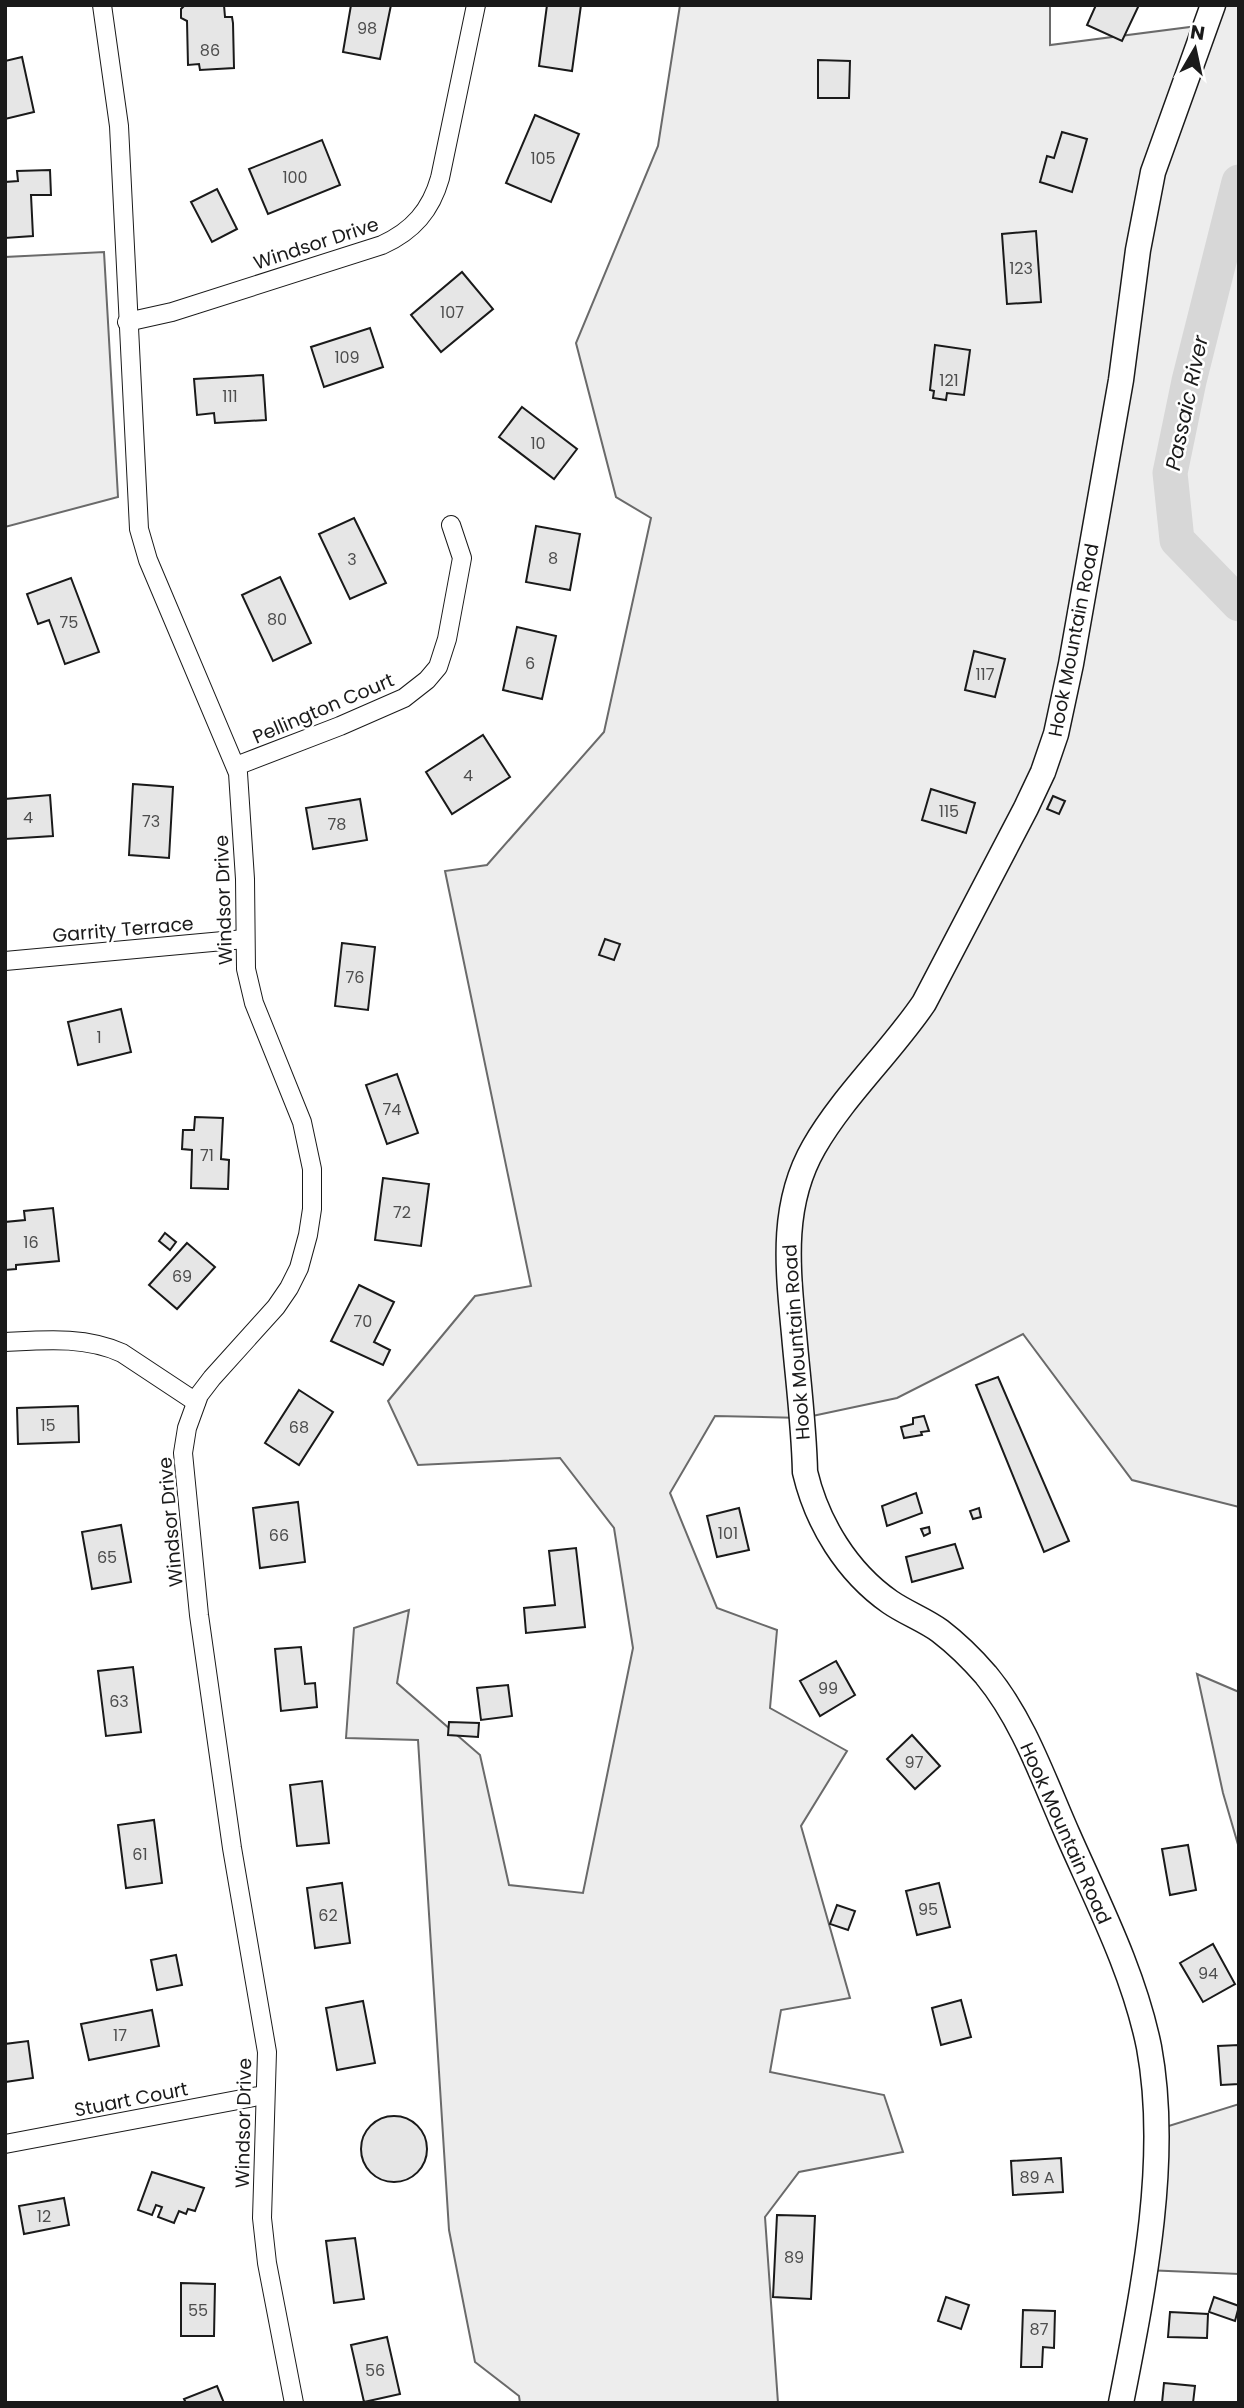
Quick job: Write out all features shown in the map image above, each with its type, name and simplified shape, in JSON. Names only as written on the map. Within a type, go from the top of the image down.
[{"type":"street","name":"Windsor Drive","points":[[102,5],[119,126],[139,529],[148,560],[236,766],[244,866],[246,969],[254,1003],[309,1148],[312,1169],[312,1209],[302,1257],[289,1289],[212,1378],[196,1402],[187,1428],[183,1453],[199,1615],[234,1861],[267,2052],[263,2229],[294,2403]]},
{"type":"street","name":"Windsor Drive","points":[[127,322],[172,312],[382,245],[399,238],[416,224],[431,203],[440,178],[475,5]]},
{"type":"street","name":"Hook Mountain Road","points":[[1121,2403],[1144,2290],[1157,2148],[1152,2072],[1139,2007],[1116,1945],[1028,1745],[1009,1709],[987,1676],[962,1650],[939,1630],[891,1602],[870,1586],[822,1523],[811,1499],[806,1472],[787,1265],[788,1225],[797,1186],[812,1149],[826,1127],[924,1003],[1026,808],[1051,747],[1071,664],[1121,380],[1138,250],[1153,172],[1213,5]]},
{"type":"street","name":"Pellington Court","points":[[236,766],[404,698],[427,680],[438,667],[447,639],[462,558],[451,525]]},
{"type":"street","name":"Garrity Terrace","points":[[5,961],[245,939]]},
{"type":"street","points":[[5,1342],[84,1341],[109,1347],[196,1402]]},
{"type":"street","name":"Stuart Court","points":[[5,2144],[264,2095]]},
{"type":"shaded area","points":[[680,5],[1050,5],[1050,45],[1205,25],[1213,5],[1239,5],[1239,1507],[1132,1480],[1023,1334],[897,1398],[803,1418],[715,1416],[670,1493],[717,1608],[777,1630],[770,1708],[847,1751],[801,1826],[850,1998],[781,2010],[770,2072],[884,2095],[903,2152],[799,2172],[765,2217],[778,2403],[520,2403],[519,2396],[475,2362],[449,2230],[418,1740],[346,1738],[354,1628],[409,1610],[397,1683],[480,1755],[509,1885],[583,1893],[633,1648],[614,1528],[560,1458],[418,1465],[388,1401],[475,1296],[531,1286],[445,871],[487,865],[604,732],[651,518],[616,497],[576,343],[658,146]]},
{"type":"shaded area","points":[[104,252],[118,497],[5,527],[5,257]]},
{"type":"shaded area","points":[[1197,1674],[1239,1692],[1239,1848],[1223,1793]]},
{"type":"shaded area","points":[[1239,2104],[1239,2274],[1145,2270],[1159,2129]]},
{"type":"building","points":[[185,5],[224,5],[225,17],[232,17],[233,23],[234,68],[200,70],[199,64],[188,65],[187,21],[181,18],[181,9]]},
{"type":"building","points":[[351,5],[391,5],[380,59],[343,52]]},
{"type":"building","points":[[547,5],[581,5],[572,71],[539,66]]},
{"type":"building","points":[[1096,5],[1139,5],[1122,41],[1087,25]]},
{"type":"building","points":[[22,57],[34,112],[5,119],[5,61]]},
{"type":"building","points":[[818,60],[850,61],[849,98],[818,98]]},
{"type":"building","points":[[535,115],[579,134],[551,202],[506,183]]},
{"type":"building","points":[[1062,132],[1087,139],[1072,192],[1040,182],[1047,156],[1054,158]]},
{"type":"building","points":[[322,140],[340,185],[268,214],[249,169]]},
{"type":"building","points":[[50,170],[51,195],[31,195],[33,236],[5,238],[5,182],[18,181],[17,171]]},
{"type":"building","points":[[217,189],[237,229],[212,242],[191,202]]},
{"type":"building","points":[[1036,231],[1041,302],[1007,304],[1002,234]]},
{"type":"building","points":[[462,272],[493,309],[441,352],[411,315]]},
{"type":"building","points":[[370,328],[383,367],[324,387],[311,347]]},
{"type":"building","points":[[935,345],[970,350],[964,395],[947,393],[946,400],[933,398],[934,391],[930,390]]},
{"type":"building","points":[[263,375],[266,420],[215,423],[214,413],[197,415],[194,379]]},
{"type":"building","points":[[522,407],[577,449],[554,479],[499,437]]},
{"type":"building","points":[[354,518],[386,583],[350,599],[319,534]]},
{"type":"building","points":[[536,526],[580,534],[570,590],[526,582]]},
{"type":"building","points":[[280,577],[311,643],[273,661],[242,595]]},
{"type":"building","points":[[71,578],[99,652],[65,664],[49,620],[38,624],[27,594]]},
{"type":"building","points":[[517,627],[556,636],[542,699],[503,690]]},
{"type":"building","points":[[974,651],[1005,659],[995,697],[965,690]]},
{"type":"building","points":[[483,735],[510,777],[452,814],[426,772]]},
{"type":"building","points":[[133,784],[173,787],[169,858],[129,855]]},
{"type":"building","points":[[931,789],[975,803],[966,833],[922,820]]},
{"type":"building","points":[[50,795],[53,836],[5,839],[5,799]]},
{"type":"building","points":[[1053,796],[1065,801],[1059,814],[1047,809]]},
{"type":"building","points":[[360,799],[367,840],[313,849],[306,808]]},
{"type":"building","points":[[605,939],[620,944],[614,960],[599,955]]},
{"type":"building","points":[[342,943],[375,947],[368,1010],[335,1006]]},
{"type":"building","points":[[121,1009],[131,1052],[78,1065],[68,1022]]},
{"type":"building","points":[[397,1074],[418,1133],[387,1144],[366,1085]]},
{"type":"building","points":[[195,1117],[223,1118],[221,1159],[229,1160],[228,1189],[191,1188],[192,1150],[182,1149],[183,1130],[194,1130]]},
{"type":"building","points":[[383,1178],[429,1184],[421,1246],[375,1240]]},
{"type":"building","points":[[53,1208],[59,1261],[16,1265],[16,1269],[5,1270],[5,1222],[25,1220],[24,1211]]},
{"type":"building","points":[[165,1233],[176,1242],[170,1250],[159,1241]]},
{"type":"building","points":[[187,1243],[215,1267],[177,1309],[149,1285]]},
{"type":"building","points":[[359,1285],[394,1302],[374,1342],[390,1350],[383,1365],[331,1341]]},
{"type":"building","points":[[998,1377],[1069,1541],[1044,1552],[976,1385]]},
{"type":"building","points":[[299,1390],[333,1412],[299,1465],[265,1443]]},
{"type":"building","points":[[78,1406],[79,1442],[18,1444],[17,1408]]},
{"type":"building","points":[[924,1416],[929,1431],[904,1438],[901,1427],[913,1424],[913,1418]]},
{"type":"building","points":[[916,1493],[922,1513],[887,1526],[882,1506]]},
{"type":"building","points":[[298,1502],[305,1562],[260,1568],[253,1508]]},
{"type":"building","points":[[739,1508],[749,1550],[717,1557],[707,1516]]},
{"type":"building","points":[[979,1508],[981,1517],[973,1519],[970,1511]]},
{"type":"building","points":[[121,1525],[131,1582],[92,1589],[82,1532]]},
{"type":"building","points":[[929,1527],[930,1533],[924,1536],[921,1529]]},
{"type":"building","points":[[955,1544],[963,1568],[912,1582],[906,1557]]},
{"type":"building","points":[[576,1548],[585,1627],[526,1633],[524,1608],[555,1605],[549,1551]]},
{"type":"building","points":[[301,1647],[305,1684],[315,1683],[317,1707],[281,1711],[275,1649]]},
{"type":"building","points":[[836,1661],[855,1695],[820,1716],[800,1681]]},
{"type":"building","points":[[133,1667],[141,1732],[106,1736],[98,1671]]},
{"type":"building","points":[[508,1685],[512,1716],[481,1720],[477,1688]]},
{"type":"building","points":[[449,1722],[479,1723],[478,1737],[448,1735]]},
{"type":"building","points":[[912,1735],[940,1766],[915,1789],[887,1759]]},
{"type":"building","points":[[322,1781],[329,1843],[297,1846],[290,1785]]},
{"type":"building","points":[[154,1820],[162,1883],[126,1888],[118,1825]]},
{"type":"building","points":[[1188,1845],[1196,1890],[1170,1895],[1162,1849]]},
{"type":"building","points":[[342,1883],[350,1943],[315,1948],[307,1888]]},
{"type":"building","points":[[939,1883],[950,1927],[917,1935],[906,1891]]},
{"type":"building","points":[[837,1905],[855,1911],[848,1930],[830,1924]]},
{"type":"building","points":[[1213,1944],[1235,1984],[1203,2002],[1180,1963]]},
{"type":"building","points":[[176,1955],[182,1985],[157,1990],[151,1960]]},
{"type":"building","points":[[961,2000],[971,2037],[941,2045],[932,2008]]},
{"type":"building","points":[[363,2001],[375,2063],[337,2070],[326,2008]]},
{"type":"building","points":[[152,2010],[159,2046],[89,2060],[81,2024]]},
{"type":"building","points":[[28,2041],[33,2078],[5,2082],[5,2044]]},
{"type":"building","points":[[1239,2045],[1239,2084],[1221,2085],[1218,2046]]},
{"type":"building","points":[[394,2116],[407,2118],[417,2126],[425,2136],[425,2162],[417,2172],[407,2180],[394,2182],[381,2180],[371,2172],[363,2162],[361,2149],[363,2136],[371,2126],[381,2118]]},
{"type":"building","points":[[1061,2158],[1063,2192],[1013,2195],[1011,2161]]},
{"type":"building","points":[[152,2172],[204,2188],[195,2211],[188,2209],[186,2214],[179,2211],[174,2223],[158,2217],[162,2207],[156,2205],[152,2215],[138,2210]]},
{"type":"building","points":[[64,2198],[69,2225],[24,2234],[19,2206]]},
{"type":"building","points":[[777,2215],[815,2216],[811,2299],[773,2297]]},
{"type":"building","points":[[355,2238],[364,2299],[334,2303],[326,2241]]},
{"type":"building","points":[[181,2283],[215,2284],[214,2336],[181,2336]]},
{"type":"building","points":[[946,2297],[969,2305],[961,2329],[938,2321]]},
{"type":"building","points":[[1214,2297],[1239,2306],[1235,2321],[1209,2312]]},
{"type":"building","points":[[1023,2310],[1055,2311],[1054,2348],[1043,2347],[1042,2367],[1021,2367]]},
{"type":"building","points":[[1170,2312],[1208,2314],[1207,2338],[1168,2337]]},
{"type":"building","points":[[387,2337],[400,2394],[364,2402],[351,2345]]},
{"type":"building","points":[[1164,2383],[1195,2386],[1193,2403],[1162,2403]]},
{"type":"building","points":[[217,2386],[224,2403],[186,2403],[184,2399]]},
{"type":"waterway","name":"Passaic River","points":[[1239,182],[1189,381],[1170,473],[1177,540],[1239,604]]}]
